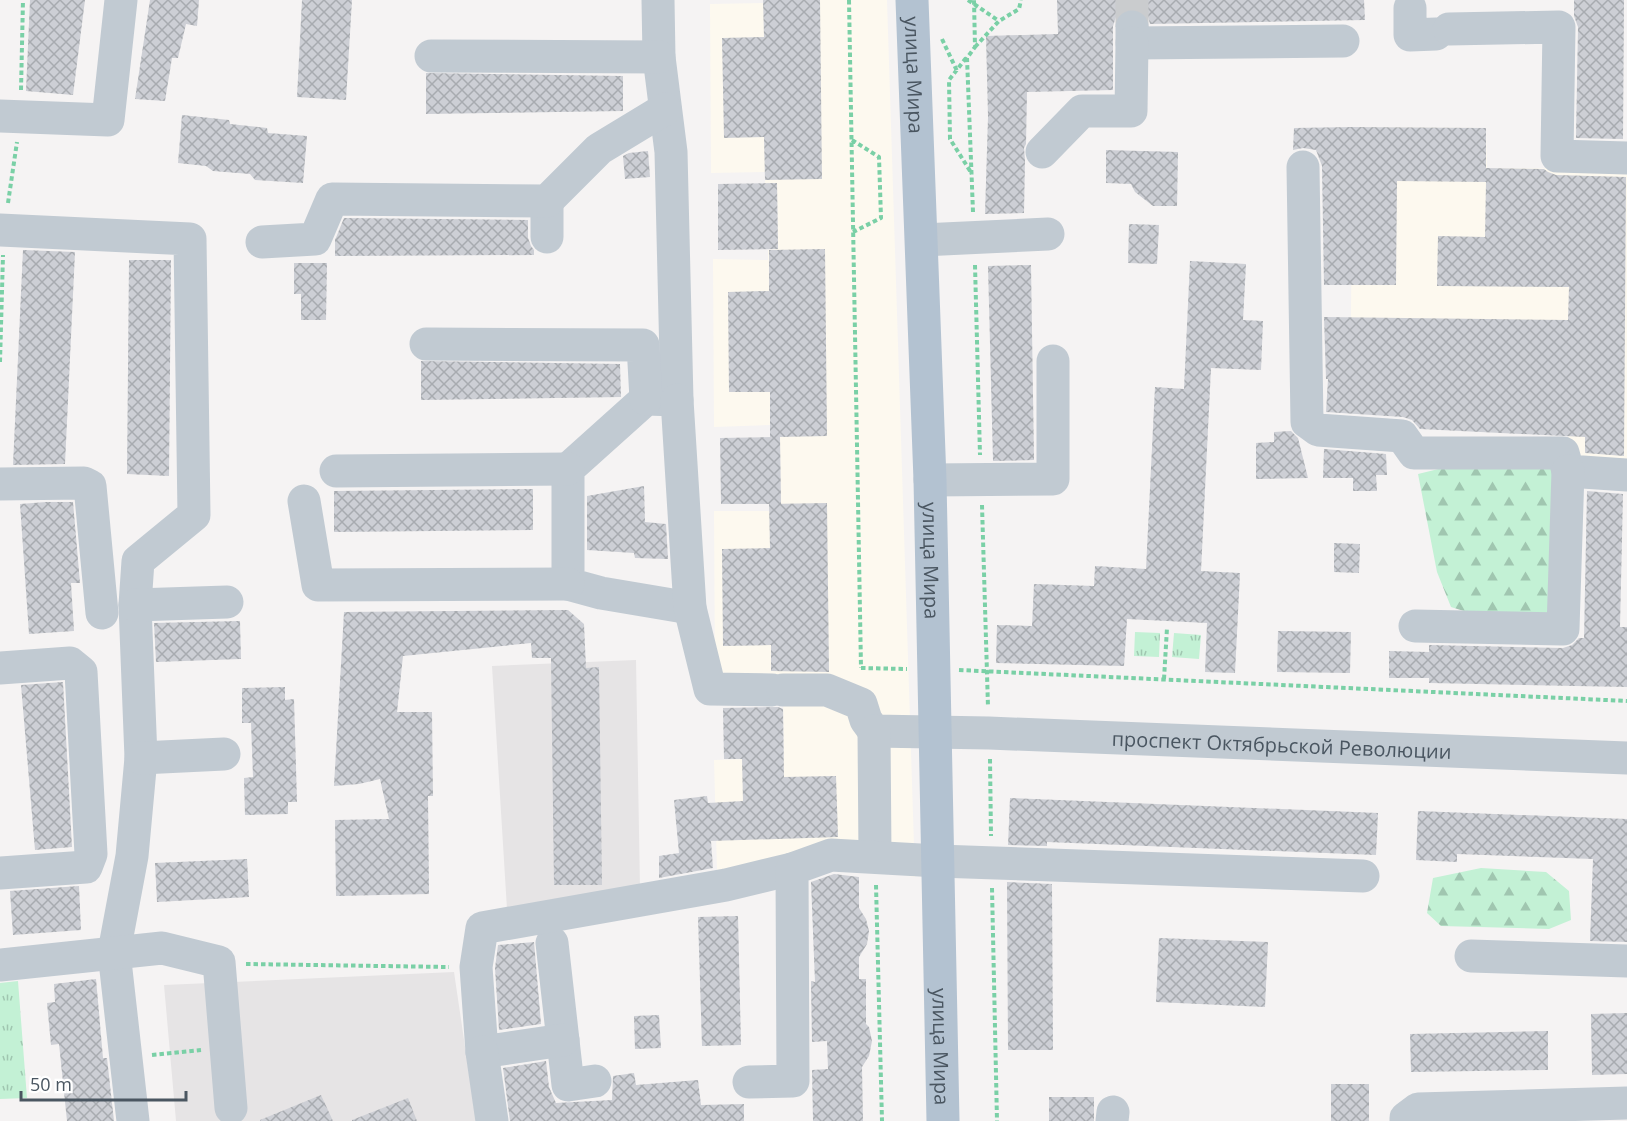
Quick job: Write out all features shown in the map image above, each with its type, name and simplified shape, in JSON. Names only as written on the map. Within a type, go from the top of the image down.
[{"type":"main road","name":"улица Мира","points":[[912,0],[930,480],[943,1121]]},
{"type":"street","points":[[10,117],[108,120],[121,0]]},
{"type":"street","points":[[658,0],[659,57],[671,152],[662,400],[690,608],[710,689],[826,690],[868,718],[875,856]]},
{"type":"street","points":[[1410,8],[1410,35],[1559,27],[1557,156],[1627,158]]},
{"type":"street","points":[[1042,152],[1082,111],[1131,111],[1132,35],[1343,41]]},
{"type":"street","points":[[431,56],[659,57]]},
{"type":"street","points":[[547,237],[547,201],[599,149],[665,109]]},
{"type":"street","points":[[1303,167],[1307,422],[1318,430],[1402,436],[1414,453],[1563,453],[1568,471],[1563,629],[1414,626]]},
{"type":"street","points":[[262,242],[315,239],[332,199],[547,201]]},
{"type":"street","points":[[2,230],[190,239],[194,515],[138,561],[135,605],[141,758],[132,856],[114,952],[133,1121]]},
{"type":"street","points":[[922,240],[1048,234]]},
{"type":"street","points":[[426,344],[643,345],[662,400]]},
{"type":"street","points":[[930,480],[1053,479],[1053,361]]},
{"type":"street","points":[[336,471],[567,469],[662,400]]},
{"type":"street","points":[[567,469],[568,584]]},
{"type":"street","points":[[1568,471],[1627,475]]},
{"type":"street","points":[[0,484],[84,483],[90,486],[102,613]]},
{"type":"street","points":[[304,501],[318,585],[568,584],[601,593],[690,608]]},
{"type":"street","points":[[135,605],[227,602]]},
{"type":"street","points":[[0,668],[70,663],[81,672],[92,854],[86,867],[0,873]]},
{"type":"street","name":"проспект Октябрьской Революции","points":[[868,718],[936,731],[1627,758]]},
{"type":"street","points":[[141,758],[224,754]]},
{"type":"street","points":[[492,1121],[482,1052],[476,967],[482,928],[726,885],[792,869],[831,855],[1363,876]]},
{"type":"street","points":[[749,1082],[793,1081],[792,869]]},
{"type":"street","points":[[552,943],[568,1084],[595,1081]]},
{"type":"street","points":[[0,965],[162,948],[219,962],[231,1108]]},
{"type":"street","points":[[1472,956],[1627,961]]},
{"type":"street","points":[[482,1052],[563,1040]]},
{"type":"street","points":[[1406,1121],[1406,1118],[1418,1109],[1539,1113],[1627,1103]]},
{"type":"path","points":[[0,362],[2,230],[10,117],[23,0]]},
{"type":"path","points":[[849,0],[861,668],[868,718]]},
{"type":"path","points":[[968,0],[999,21]]},
{"type":"path","points":[[974,0],[975,47]]},
{"type":"path","points":[[972,174],[950,139],[949,80],[999,21],[1019,9],[1021,0]]},
{"type":"path","points":[[941,35],[957,71]]},
{"type":"path","points":[[967,58],[989,733],[997,1121]]},
{"type":"path","points":[[851,140],[879,157],[881,218],[853,232]]},
{"type":"path","points":[[1164,679],[1167,628]]},
{"type":"path","points":[[861,668],[987,670],[1627,701]]},
{"type":"path","points":[[875,856],[882,1121]]},
{"type":"path","points":[[219,962],[476,967]]},
{"type":"path","points":[[150,1055],[168,1053]]},
{"type":"shaded area","points":[[763,0],[887,0],[915,877],[838,862],[717,870],[714,760],[784,758],[783,692],[715,686],[714,511],[769,511],[769,504],[781,503],[780,437],[770,425],[714,427],[713,259],[768,260],[768,250],[778,249],[777,183],[765,183],[765,172],[711,173],[710,4],[763,3]]},
{"type":"shaded area","points":[[1353,127],[1486,128],[1487,168],[1627,169],[1627,459],[1568,455],[1568,410],[1350,398]]},
{"type":"shaded area","points":[[636,660],[640,889],[507,909],[492,666]]},
{"type":"shaded area","points":[[454,972],[476,1121],[176,1121],[164,985]]},
{"type":"green space","points":[[1467,462],[1574,463],[1575,595],[1541,621],[1486,618],[1451,607],[1437,572],[1418,474]]},
{"type":"green space","points":[[1135,632],[1160,633],[1159,657],[1134,656]]},
{"type":"green space","points":[[1174,633],[1201,635],[1199,659],[1172,657]]},
{"type":"green space","points":[[1481,868],[1546,872],[1569,891],[1571,920],[1549,929],[1441,926],[1427,913],[1433,878]]},
{"type":"green space","points":[[18,981],[27,1098],[0,1099],[0,983]]},
{"type":"building","points":[[30,0],[85,0],[73,95],[26,91]]},
{"type":"building","points":[[150,0],[199,0],[197,26],[186,24],[178,58],[172,58],[165,101],[135,99]]},
{"type":"building","points":[[302,0],[352,0],[346,100],[297,97]]},
{"type":"building","points":[[763,0],[820,0],[822,179],[765,180],[764,137],[724,138],[722,38],[764,37]]},
{"type":"building","points":[[1057,0],[1364,0],[1365,20],[1150,24],[1148,17],[1141,11],[1133,8],[1123,11],[1116,17],[1113,26],[1113,90],[1027,92],[1024,213],[985,214],[988,117],[986,36],[1058,34]]},
{"type":"building","points":[[1574,0],[1624,0],[1623,139],[1576,138],[1578,27],[1574,16]]},
{"type":"building","points":[[426,73],[623,76],[623,111],[426,114]]},
{"type":"building","points":[[182,115],[229,120],[230,124],[267,128],[268,133],[307,136],[303,183],[255,180],[250,174],[213,171],[206,166],[178,163]]},
{"type":"building","points":[[1294,128],[1486,128],[1486,168],[1544,169],[1556,175],[1626,177],[1624,456],[1585,453],[1585,437],[1420,429],[1412,420],[1403,417],[1326,412],[1328,379],[1326,379],[1324,317],[1568,320],[1569,287],[1437,286],[1438,236],[1485,237],[1486,182],[1397,181],[1396,285],[1324,285],[1322,166],[1316,150],[1303,148],[1293,150]]},
{"type":"building","points":[[1106,150],[1178,152],[1177,206],[1153,206],[1135,192],[1131,184],[1106,183]]},
{"type":"building","points":[[648,151],[650,177],[625,179],[623,156]]},
{"type":"building","points":[[777,183],[778,249],[718,250],[718,184]]},
{"type":"building","points":[[344,218],[528,220],[528,238],[534,255],[335,256],[335,240]]},
{"type":"building","points":[[1129,224],[1159,225],[1157,264],[1128,263]]},
{"type":"building","points":[[825,249],[827,436],[780,437],[781,504],[721,504],[720,438],[774,437],[770,437],[770,392],[729,392],[728,292],[769,291],[769,250]]},
{"type":"building","points":[[23,250],[75,252],[65,464],[13,465]]},
{"type":"building","points":[[129,260],[171,260],[169,476],[127,474]]},
{"type":"building","points":[[1190,261],[1246,264],[1243,320],[1263,321],[1261,370],[1211,368],[1201,571],[1240,573],[1235,673],[1205,672],[1207,623],[1127,619],[1124,666],[996,663],[997,625],[1032,626],[1034,584],[1094,586],[1095,566],[1146,569],[1155,387],[1184,389]]},
{"type":"building","points":[[294,263],[327,263],[326,320],[301,320],[301,294],[294,294]]},
{"type":"building","points":[[1031,265],[1034,460],[993,461],[988,266]]},
{"type":"building","points":[[421,361],[620,364],[621,397],[421,400]]},
{"type":"building","points":[[1291,431],[1298,438],[1308,478],[1256,479],[1256,443],[1274,442],[1274,432]]},
{"type":"building","points":[[1324,449],[1386,454],[1387,475],[1376,475],[1377,491],[1353,491],[1353,478],[1323,478]]},
{"type":"building","points":[[644,486],[645,522],[666,524],[668,559],[635,558],[634,553],[587,550],[587,496]]},
{"type":"building","points":[[533,489],[533,530],[334,532],[334,491]]},
{"type":"building","points":[[1587,491],[1623,494],[1620,627],[1627,627],[1627,687],[1429,683],[1429,678],[1389,678],[1389,651],[1429,652],[1429,645],[1563,648],[1572,645],[1579,638],[1584,638]]},
{"type":"building","points":[[73,502],[80,583],[71,583],[74,631],[29,634],[20,504]]},
{"type":"building","points":[[827,503],[829,672],[771,671],[771,645],[723,646],[722,549],[770,548],[769,504]]},
{"type":"building","points":[[1334,543],[1360,544],[1359,573],[1334,572]]},
{"type":"building","points":[[568,610],[584,624],[586,668],[599,667],[602,885],[554,885],[551,658],[532,658],[531,643],[403,656],[397,712],[432,712],[433,796],[428,796],[429,894],[336,896],[335,820],[389,819],[380,779],[334,786],[344,612]]},
{"type":"building","points":[[240,621],[241,659],[156,662],[154,623]]},
{"type":"building","points":[[1278,631],[1351,632],[1350,673],[1277,672]]},
{"type":"building","points":[[63,682],[72,847],[35,850],[21,685]]},
{"type":"building","points":[[285,687],[285,700],[294,699],[297,802],[288,802],[288,814],[245,815],[244,778],[253,777],[251,723],[242,723],[242,688]]},
{"type":"building","points":[[778,707],[783,709],[784,777],[836,776],[838,837],[711,841],[713,868],[659,878],[659,856],[679,853],[674,800],[707,796],[708,803],[743,801],[742,759],[724,759],[723,708]]},
{"type":"building","points":[[1010,798],[1378,813],[1376,855],[1047,842],[1047,846],[1008,845]]},
{"type":"building","points":[[1418,811],[1627,819],[1627,942],[1590,941],[1593,859],[1457,854],[1457,862],[1416,860]]},
{"type":"building","points":[[247,859],[249,897],[157,902],[155,863]]},
{"type":"building","points":[[834,874],[859,877],[859,908],[866,919],[869,931],[867,944],[859,957],[859,979],[866,979],[866,1024],[869,1027],[872,1041],[869,1056],[862,1067],[863,1121],[813,1121],[812,1070],[828,1069],[827,1041],[812,1042],[811,981],[815,982],[811,882]]},
{"type":"building","points":[[1007,882],[1052,884],[1053,1050],[1008,1050]]},
{"type":"building","points":[[79,886],[81,930],[13,935],[10,891]]},
{"type":"building","points":[[738,916],[741,1045],[702,1046],[698,917]]},
{"type":"building","points":[[1159,938],[1268,942],[1265,1007],[1156,1002]]},
{"type":"building","points":[[534,942],[541,1024],[499,1030],[495,968],[498,945]]},
{"type":"building","points":[[96,979],[103,1058],[107,1058],[114,1121],[67,1121],[59,1044],[51,1045],[47,1003],[55,1002],[54,984]]},
{"type":"building","points":[[1627,1013],[1627,1074],[1592,1075],[1591,1014]]},
{"type":"building","points":[[659,1015],[661,1048],[635,1049],[634,1016]]},
{"type":"building","points":[[1548,1031],[1548,1070],[1411,1072],[1410,1034]]},
{"type":"building","points":[[546,1061],[549,1087],[556,1103],[612,1100],[613,1076],[634,1073],[636,1085],[698,1080],[701,1105],[744,1104],[744,1121],[510,1121],[503,1068]]},
{"type":"building","points":[[1331,1084],[1369,1084],[1369,1121],[1331,1121]]},
{"type":"building","points":[[321,1095],[333,1121],[260,1121],[260,1120]]},
{"type":"building","points":[[1049,1097],[1094,1097],[1094,1121],[1049,1121]]},
{"type":"building","points":[[408,1098],[417,1121],[352,1121],[352,1120]]},
{"type":"tunnel","points":[[1132,0],[1132,27]]}]
